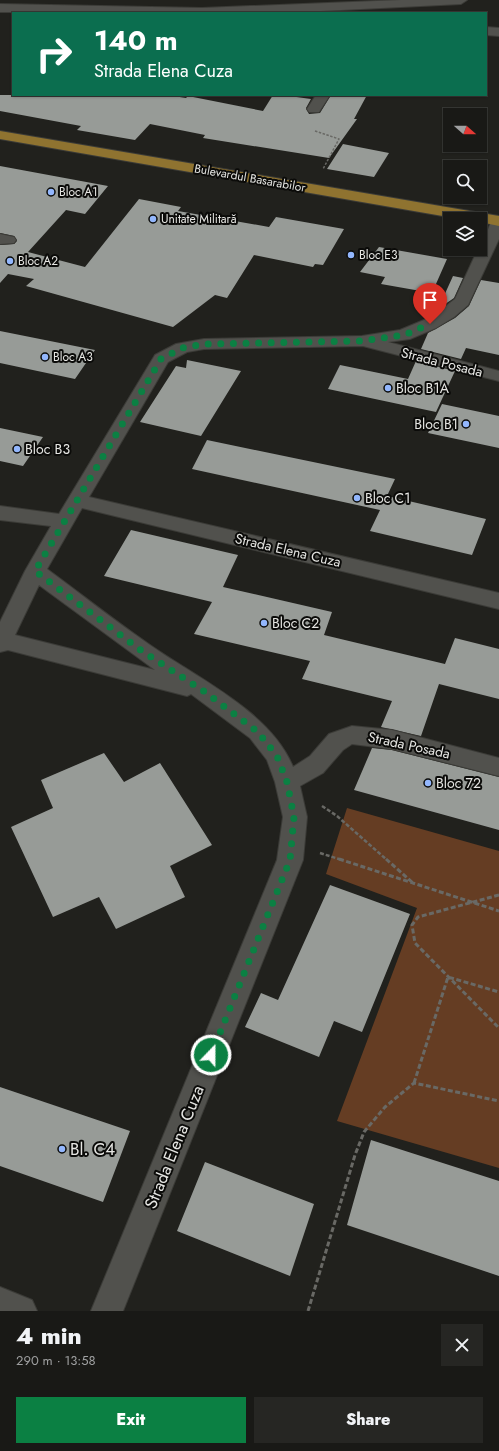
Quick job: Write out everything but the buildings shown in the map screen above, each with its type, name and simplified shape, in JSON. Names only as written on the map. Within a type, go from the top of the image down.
[{"type":"main road","name":"Bulevardul Basarabilor","points":[[0,135],[499,222]]},
{"type":"street","points":[[0,8],[202,12],[348,7],[462,0]]},
{"type":"street","points":[[487,31],[499,32]]},
{"type":"street","points":[[314,109],[322,96]]},
{"type":"street","name":"Strada Elena Cuza","points":[[205,692],[1,642],[35,571],[161,359],[182,348],[204,344],[362,341],[404,335],[430,324],[448,313],[462,301],[499,222]]},
{"type":"street","name":"Strada Posada","points":[[362,341],[499,376]]},
{"type":"street","name":"Strada Elena Cuza","points":[[76,500],[499,601]]},
{"type":"street","points":[[0,513],[63,522]]},
{"type":"street","name":"Strada Elena Cuza","points":[[35,571],[142,651],[205,692],[258,732],[277,756],[287,782],[294,817],[290,860],[112,1310]]},
{"type":"street","name":"Strada Posada","points":[[287,782],[317,764],[329,748],[341,737],[361,734],[404,742],[499,767]]},
{"type":"street","points":[[0,1303],[21,1311]]},
{"type":"path","points":[[312,189],[338,139],[313,130],[314,109]]},
{"type":"path","points":[[287,782],[337,816],[415,884]]},
{"type":"path","points":[[292,843],[499,911]]},
{"type":"path","points":[[499,895],[418,917],[412,925],[415,943],[499,1028]]},
{"type":"path","points":[[448,977],[499,992]]},
{"type":"path","points":[[308,1311],[355,1155],[364,1132],[385,1107],[414,1083],[448,977]]},
{"type":"path","points":[[414,1083],[499,1100]]},
{"type":"shaded area","points":[[347,808],[499,851],[499,1168],[337,1121],[417,908],[326,874]]},
{"type":"place","name":"Bloc A1","points":[[51,192]]},
{"type":"place","name":"Unitate Militară","points":[[153,219]]},
{"type":"place","name":"Bloc E3","points":[[351,255]]},
{"type":"place","name":"Bloc A2","points":[[10,261]]},
{"type":"place","name":"Bloc A3","points":[[45,357]]},
{"type":"place","name":"Bloc B1A","points":[[388,388]]},
{"type":"place","name":"Bloc B1","points":[[466,424]]},
{"type":"place","name":"Bloc B3","points":[[17,449]]},
{"type":"place","name":"Bloc C1","points":[[357,498]]},
{"type":"place","name":"Bloc C2","points":[[264,623]]},
{"type":"place","name":"Bloc 72","points":[[428,783]]},
{"type":"place","name":"Bl. C4","points":[[62,1149]]},
{"type":"route","points":[[211,1055],[290,860],[294,817],[287,782],[277,756],[258,732],[205,692],[142,651],[35,571],[161,359],[182,348],[204,344],[362,341],[404,335],[430,324]]}]
